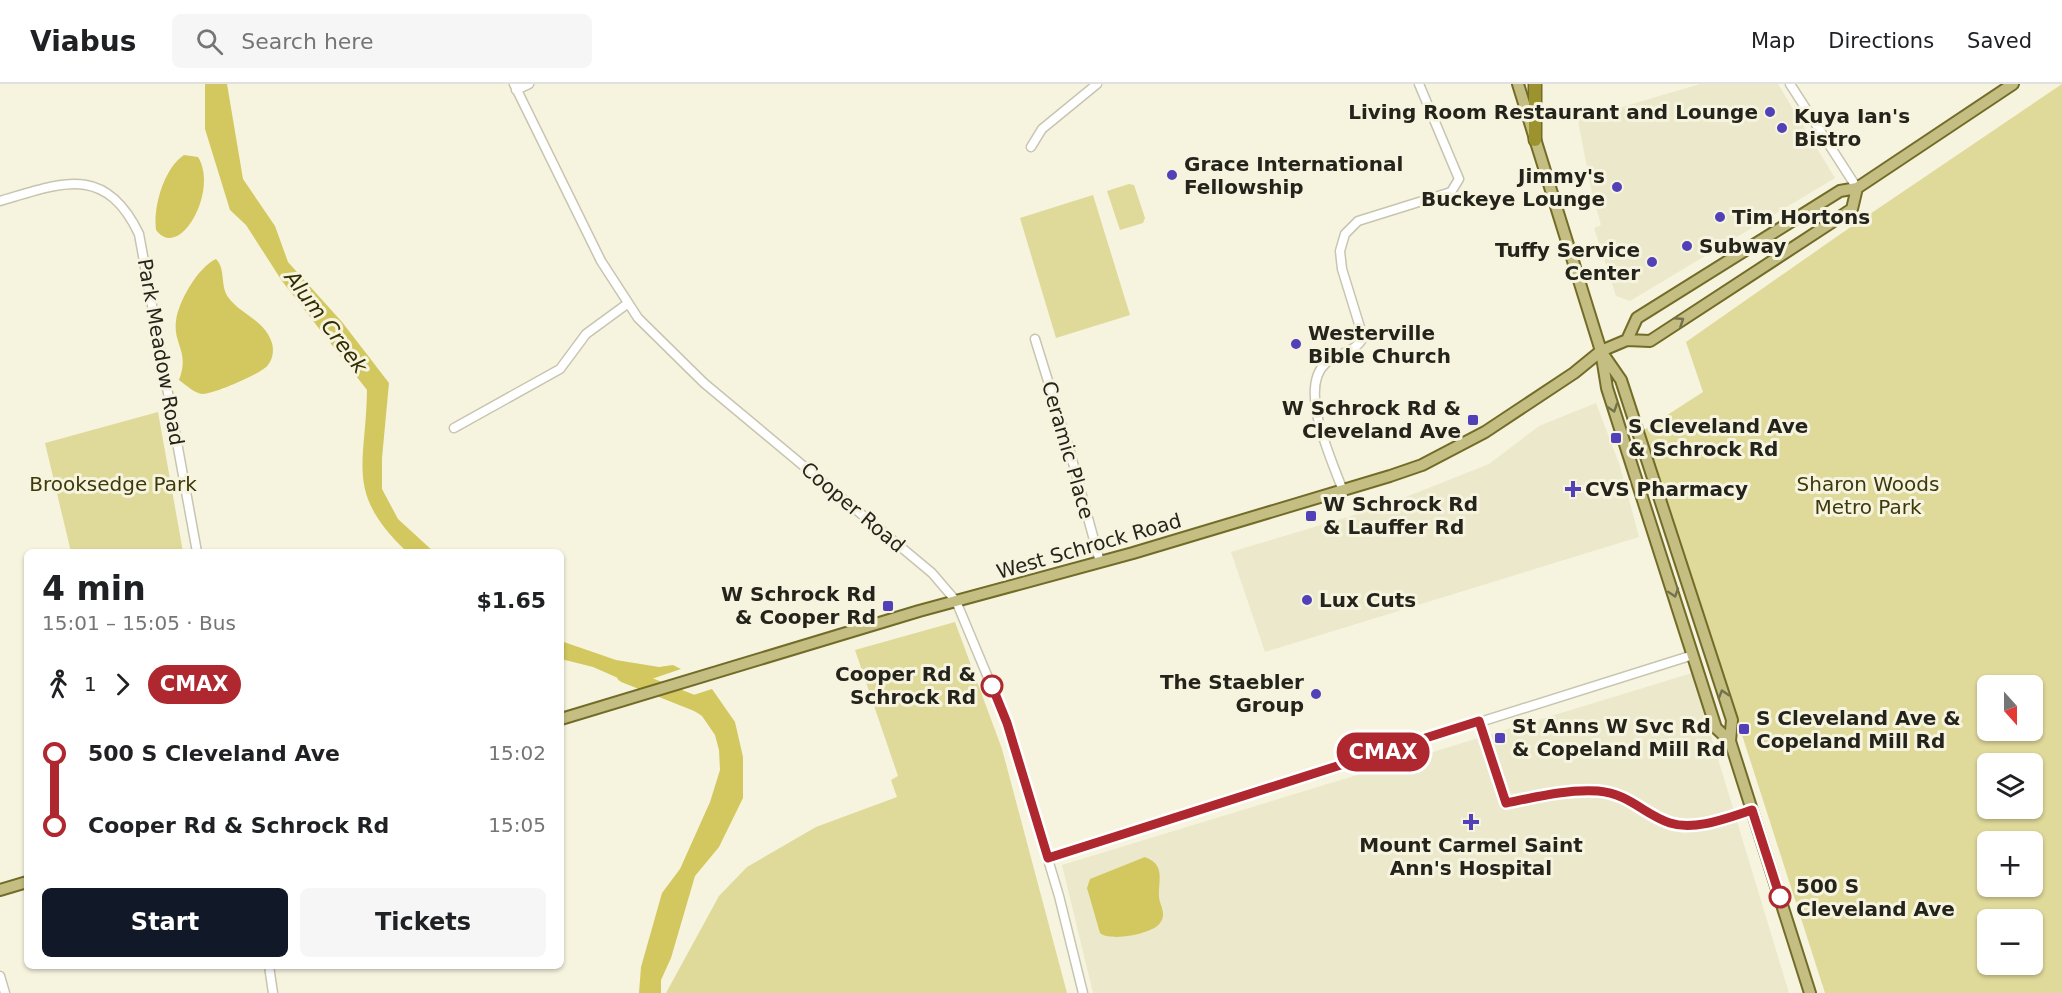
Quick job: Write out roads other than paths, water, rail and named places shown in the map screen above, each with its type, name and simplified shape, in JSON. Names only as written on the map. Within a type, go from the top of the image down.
[{"type":"highway","points":[[1535,84],[1535,140]]},
{"type":"main road","points":[[1518,84],[1601,351],[1607,388],[1716,728],[1730,741]]},
{"type":"main road","points":[[1627,340],[1637,318],[1840,191],[1857,188],[2013,84]]},
{"type":"main road","name":"West Schrock Road","points":[[564,718],[956,601],[1100,562],[1342,491],[1422,465],[1485,432],[1574,373],[1601,351],[1627,340],[1650,341],[1852,209],[1857,188]]},
{"type":"main road","points":[[1601,351],[1621,380],[1646,452],[1732,720],[1730,741],[1810,993]]},
{"type":"main road","points":[[0,890],[24,883]]},
{"type":"street","points":[[515,87],[529,84]]},
{"type":"street","points":[[1032,147],[1042,129],[1097,84]]},
{"type":"street","points":[[1342,491],[1315,406],[1314,386],[1321,368],[1336,355],[1355,349],[1363,337],[1342,269],[1340,251],[1345,234],[1358,221],[1451,192],[1459,179],[1419,84]]},
{"type":"street","points":[[1790,84],[1857,188]]},
{"type":"street","name":"Cooper Road","points":[[515,87],[601,261],[627,304],[652,335],[684,366],[932,573],[956,601],[1007,723],[1048,858],[1083,993]]},
{"type":"street","name":"Park Meadow Road","points":[[0,201],[69,183],[84,183],[112,195],[129,212],[139,234],[196,549]]},
{"type":"street","points":[[454,428],[560,369],[586,334],[627,304]]},
{"type":"street","name":"Ceramic Place","points":[[1035,339],[1070,452],[1100,562]]},
{"type":"street","points":[[1048,858],[1693,655]]},
{"type":"street","points":[[269,969],[273,993]]},
{"type":"street","points":[[0,976],[5,993]]},
{"type":"water","points":[[205,84],[227,84],[243,179],[275,226],[288,262],[342,322],[389,383],[382,458],[382,489],[398,519],[431,549],[404,549],[387,531],[374,512],[366,494],[363,477],[367,390],[282,281],[246,225],[230,210],[205,129]]},
{"type":"water","points":[[184,155],[198,157],[203,171],[204,187],[194,218],[185,230],[176,237],[166,237],[156,230],[158,200],[171,169]]},
{"type":"water","points":[[216,259],[221,268],[228,297],[269,335],[273,351],[271,360],[264,369],[226,387],[202,394],[179,380],[183,362],[176,321],[190,286],[202,269]]},
{"type":"water","points":[[564,642],[616,660],[659,667],[673,665],[681,669],[634,685],[593,667],[564,660]]},
{"type":"water","points":[[712,689],[735,722],[743,757],[743,798],[719,847],[695,876],[671,958],[661,980],[661,993],[639,993],[641,967],[662,893],[680,869],[710,802],[720,770],[719,750],[715,735],[702,716],[678,700]]},
{"type":"water","points":[[1145,857],[1156,864],[1160,874],[1159,897],[1163,913],[1162,920],[1156,927],[1131,936],[1105,936],[1100,933],[1087,888],[1090,879]]},
{"type":"waterway","name":"Alum Creek","points":[[624,675],[702,706]]},
{"type":"place","name":"Living Room Restaurant and Lounge","points":[[1770,112]]},
{"type":"place","name":"Kuya Ian's Bistro","points":[[1782,128]]},
{"type":"place","name":"Grace International Fellowship","points":[[1172,175]]},
{"type":"place","name":"Jimmy's Buckeye Lounge","points":[[1617,187]]},
{"type":"place","name":"Tim Hortons","points":[[1720,217]]},
{"type":"place","name":"Subway","points":[[1687,246]]},
{"type":"place","name":"Tuffy Service Center","points":[[1652,262]]},
{"type":"place","name":"Westerville Bible Church","points":[[1296,344]]},
{"type":"place","name":"W Schrock Rd & Cleveland Ave","points":[[1473,420]]},
{"type":"place","name":"S Cleveland Ave & Schrock Rd","points":[[1616,438]]},
{"type":"place","name":"CVS Pharmacy","points":[[1573,489]]},
{"type":"place","name":"W Schrock Rd & Lauffer Rd","points":[[1311,516]]},
{"type":"place","name":"Lux Cuts","points":[[1307,600]]},
{"type":"place","name":"W Schrock Rd & Cooper Rd","points":[[888,606]]},
{"type":"place","name":"Cooper Rd & Schrock Rd","points":[[992,686]]},
{"type":"place","name":"The Staebler Group","points":[[1316,694]]},
{"type":"place","name":"S Cleveland Ave & Copeland Mill Rd","points":[[1744,729]]},
{"type":"place","name":"St Anns W Svc Rd & Copeland Mill Rd","points":[[1500,738]]},
{"type":"place","name":"Mount Carmel Saint Ann's Hospital","points":[[1471,822]]},
{"type":"place","name":"500 S Cleveland Ave","points":[[1780,897]]},
{"type":"park label","name":"Brooksedge Park","points":[[113,484]]},
{"type":"park label","name":"Sharon Woods Metro Park","points":[[1868,496]]}]
